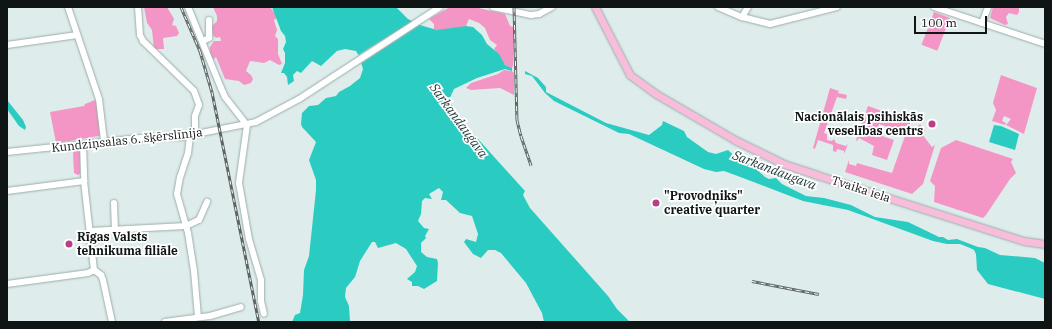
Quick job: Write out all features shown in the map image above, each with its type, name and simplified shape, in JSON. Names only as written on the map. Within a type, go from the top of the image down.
[{"type":"main road","name":"Tvaika iela","points":[[594,7],[630,75],[656,94],[735,140],[784,164],[1024,241],[1045,244]]},
{"type":"street","points":[[68,7],[99,99],[104,141]]},
{"type":"street","points":[[138,7],[140,35],[143,41],[194,91],[199,106],[195,116],[193,135],[180,177],[177,194],[186,226],[194,271],[198,317]]},
{"type":"street","points":[[188,7],[226,97],[247,125],[239,183],[249,239],[261,280],[261,301],[264,314]]},
{"type":"street","name":"Kundziņsalas 6. šķērslīnija","points":[[7,152],[104,141],[193,135],[247,125],[287,107],[440,7]]},
{"type":"street","points":[[493,7],[531,15],[538,14],[552,7]]},
{"type":"street","points":[[718,7],[742,17],[770,24],[837,7]]},
{"type":"street","points":[[742,17],[748,7]]},
{"type":"street","points":[[934,7],[1045,44]]},
{"type":"street","points":[[982,23],[988,7]]},
{"type":"street","points":[[203,41],[209,38],[209,20]]},
{"type":"street","points":[[7,45],[77,35]]},
{"type":"street","points":[[83,144],[84,181],[94,270],[101,275],[103,280],[112,322]]},
{"type":"street","points":[[7,191],[84,181]]},
{"type":"street","points":[[90,231],[186,226],[199,220],[207,202]]},
{"type":"street","points":[[114,203],[115,229]]},
{"type":"street","points":[[7,284],[88,273],[94,270]]},
{"type":"street","points":[[165,322],[210,316],[241,307]]},
{"type":"shaded area","points":[[144,7],[167,7],[174,19],[172,25],[176,26],[179,33],[177,36],[163,38],[164,49],[154,49],[152,30],[147,23]]},
{"type":"shaded area","points":[[213,7],[270,7],[278,17],[274,20],[277,30],[275,36],[278,39],[278,54],[282,64],[279,65],[270,60],[264,63],[250,61],[246,71],[253,79],[251,83],[244,85],[239,81],[225,79],[216,57],[214,59],[210,57],[210,47],[214,41],[221,41],[220,37],[216,38],[213,35],[212,26],[217,21],[217,16]]},
{"type":"shaded area","points":[[450,7],[474,7],[505,14],[510,26],[514,27],[512,68],[505,65],[494,49],[497,45],[490,40],[485,28],[479,23],[469,19],[466,26],[440,31],[434,29],[434,24],[429,19]]},
{"type":"shaded area","points":[[993,7],[1019,7],[1019,12],[1017,15],[1009,13],[1006,17],[1008,24],[1005,25],[990,18]]},
{"type":"shaded area","points":[[934,12],[950,18],[937,51],[921,45]]},
{"type":"shaded area","points":[[504,70],[512,71],[514,73],[514,95],[500,88],[471,90],[466,88],[471,83],[498,74]]},
{"type":"shaded area","points":[[1001,75],[1037,88],[1024,134],[1006,125],[1011,119],[1004,116],[1002,121],[1006,123],[1005,125],[992,121],[996,110],[993,103]]},
{"type":"shaded area","points":[[830,88],[839,91],[838,93],[847,95],[846,99],[837,97],[824,133],[827,134],[827,140],[832,141],[834,139],[836,143],[846,146],[848,144],[844,154],[844,151],[837,149],[836,152],[833,151],[833,145],[818,140],[815,149],[813,148]]},
{"type":"shaded area","points":[[95,100],[97,103],[101,134],[99,136],[56,143],[50,112],[84,106],[85,104]]},
{"type":"shaded area","points":[[868,106],[910,121],[910,125],[917,128],[920,124],[925,131],[922,134],[932,147],[935,145],[923,184],[912,194],[845,172],[849,160],[849,164],[856,166],[857,163],[892,173],[906,133],[879,124],[876,134],[894,140],[887,160],[872,155],[874,146],[859,138],[857,141],[856,140]]},
{"type":"shaded area","points":[[956,140],[1013,159],[1011,162],[1016,173],[1010,179],[983,218],[934,202],[935,186],[930,181],[941,148]]},
{"type":"shaded area","points":[[76,147],[79,148],[81,153],[80,174],[78,175],[74,173],[73,153]]},
{"type":"water","name":"Sarkandaugava","points":[[272,7],[396,7],[408,19],[420,25],[437,30],[466,26],[473,27],[482,35],[487,44],[499,54],[505,65],[512,68],[512,71],[505,69],[477,78],[454,89],[449,100],[453,107],[451,109],[525,191],[523,195],[530,208],[608,296],[617,309],[630,322],[544,322],[542,313],[526,283],[501,253],[495,250],[488,250],[481,258],[473,254],[464,242],[466,239],[476,242],[478,234],[472,216],[460,213],[446,200],[441,200],[443,192],[439,188],[429,194],[432,199],[425,198],[422,201],[421,214],[418,221],[424,228],[429,229],[425,236],[426,238],[421,243],[421,252],[427,257],[437,259],[437,281],[424,289],[418,286],[412,286],[412,282],[407,279],[415,272],[417,266],[406,249],[396,243],[378,248],[375,242],[372,242],[360,261],[355,277],[346,288],[345,297],[349,306],[350,322],[292,322],[295,315],[300,313],[303,295],[304,270],[309,256],[316,190],[316,180],[309,160],[316,142],[302,127],[302,113],[309,106],[318,105],[326,98],[336,96],[339,92],[350,86],[360,78],[363,69],[356,51],[345,49],[337,51],[321,66],[312,61],[301,73],[297,71],[293,75],[294,81],[288,85],[287,77],[284,73],[281,73],[285,63],[285,53],[283,49],[286,42],[285,36],[281,31]]},
{"type":"water","points":[[525,71],[538,78],[546,87],[546,92],[606,123],[649,135],[662,125],[663,121],[684,131],[687,137],[708,152],[716,154],[728,150],[739,160],[748,162],[765,177],[769,179],[776,178],[782,184],[806,196],[824,198],[851,205],[875,217],[908,222],[939,237],[943,237],[948,240],[957,239],[985,248],[1000,255],[1035,258],[1045,263],[1045,299],[988,284],[977,270],[976,254],[974,250],[960,244],[947,244],[933,241],[848,210],[803,201],[724,171],[716,172],[704,169],[629,134],[619,133],[554,101],[545,93],[532,76],[525,74]]},
{"type":"water","points":[[7,100],[23,120],[26,127],[25,130],[19,126],[7,109]]},
{"type":"water","points":[[994,125],[1001,126],[1019,134],[1015,150],[989,142]]},
{"type":"pier","points":[[414,20],[421,24],[360,64],[357,56]]},
{"type":"railway","points":[[181,7],[200,51],[212,92],[259,322]]},
{"type":"railway","points":[[514,7],[517,120],[531,165]]},
{"type":"railway","points":[[752,281],[819,294]]},
{"type":"place","name":"Nacionālais psihiskās veselības centrs","points":[[932,124]]},
{"type":"place","name":"\"Provodņiks\" creative quarter","points":[[656,203]]},
{"type":"place","name":"Rīgas Valsts tehnikuma filiāle","points":[[69,244]]}]
